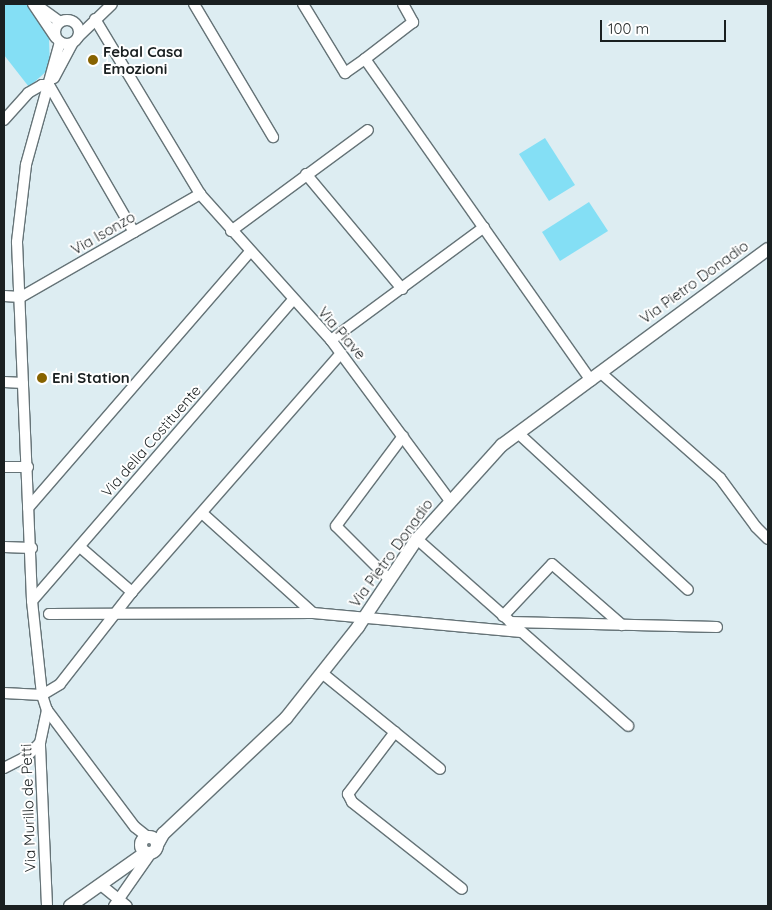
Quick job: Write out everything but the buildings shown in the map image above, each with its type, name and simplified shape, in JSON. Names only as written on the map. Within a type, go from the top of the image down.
[{"type":"main road","name":"Via Pietro Donadio","points":[[70,906],[101,885],[163,834],[286,718],[366,616],[418,539],[502,445],[591,381],[682,309],[768,249]]},
{"type":"street","points":[[34,4],[65,21],[77,25],[75,40]]},
{"type":"street","points":[[34,4],[57,39]]},
{"type":"street","points":[[49,85],[75,40],[112,4]]},
{"type":"street","points":[[194,4],[273,137]]},
{"type":"street","points":[[303,4],[345,73],[413,22],[403,4]]},
{"type":"street","points":[[95,19],[65,21],[55,28],[57,39],[49,85],[26,165],[20,198],[17,242],[21,297],[28,508],[32,548],[32,601],[42,695],[47,710],[148,845],[116,903]]},
{"type":"street","name":"Via Piave","points":[[95,19],[200,194],[293,300],[331,340],[450,501]]},
{"type":"street","points":[[57,39],[75,40]]},
{"type":"street","points":[[365,59],[591,381]]},
{"type":"street","points":[[5,115],[36,87],[49,85]]},
{"type":"street","points":[[49,85],[134,232]]},
{"type":"street","points":[[232,231],[306,174],[368,130]]},
{"type":"street","points":[[306,174],[402,289]]},
{"type":"street","name":"Via Isonzo","points":[[21,297],[200,194]]},
{"type":"street","points":[[331,340],[484,227]]},
{"type":"street","points":[[28,508],[250,252]]},
{"type":"street","points":[[4,296],[21,297]]},
{"type":"street","name":"Via della Costituente","points":[[32,601],[293,300]]},
{"type":"street","points":[[4,693],[42,695],[60,684],[132,592],[341,353]]},
{"type":"street","points":[[601,373],[720,478],[756,527],[768,539]]},
{"type":"street","points":[[4,382],[23,383]]},
{"type":"street","points":[[518,433],[688,590]]},
{"type":"street","points":[[390,580],[336,526],[403,436]]},
{"type":"street","points":[[4,467],[28,467]]},
{"type":"street","points":[[202,514],[313,613]]},
{"type":"street","points":[[418,539],[628,726]]},
{"type":"street","points":[[4,547],[32,548]]},
{"type":"street","points":[[80,547],[132,592]]},
{"type":"street","points":[[507,619],[552,564],[622,625]]},
{"type":"street","points":[[49,614],[313,613],[366,616],[521,632]]},
{"type":"street","points":[[507,619],[622,625],[717,627]]},
{"type":"street","points":[[322,674],[440,769]]},
{"type":"street","name":"Via Murillo de Petti","points":[[47,710],[40,743],[47,906]]},
{"type":"street","points":[[395,732],[348,794],[352,802],[462,889]]},
{"type":"street","points":[[4,768],[26,758],[40,743]]},
{"type":"street","points":[[101,885],[116,903],[127,906]]},
{"type":"shaded area","points":[[4,4],[29,4],[49,38],[50,68],[29,87],[4,55]]},
{"type":"shaded area","points":[[545,138],[575,185],[549,201],[519,154]]},
{"type":"shaded area","points":[[589,202],[608,231],[560,261],[542,232]]},
{"type":"place","name":"Febal Casa Emozioni","points":[[93,60]]},
{"type":"place","name":"Eni Station","points":[[42,378]]}]
